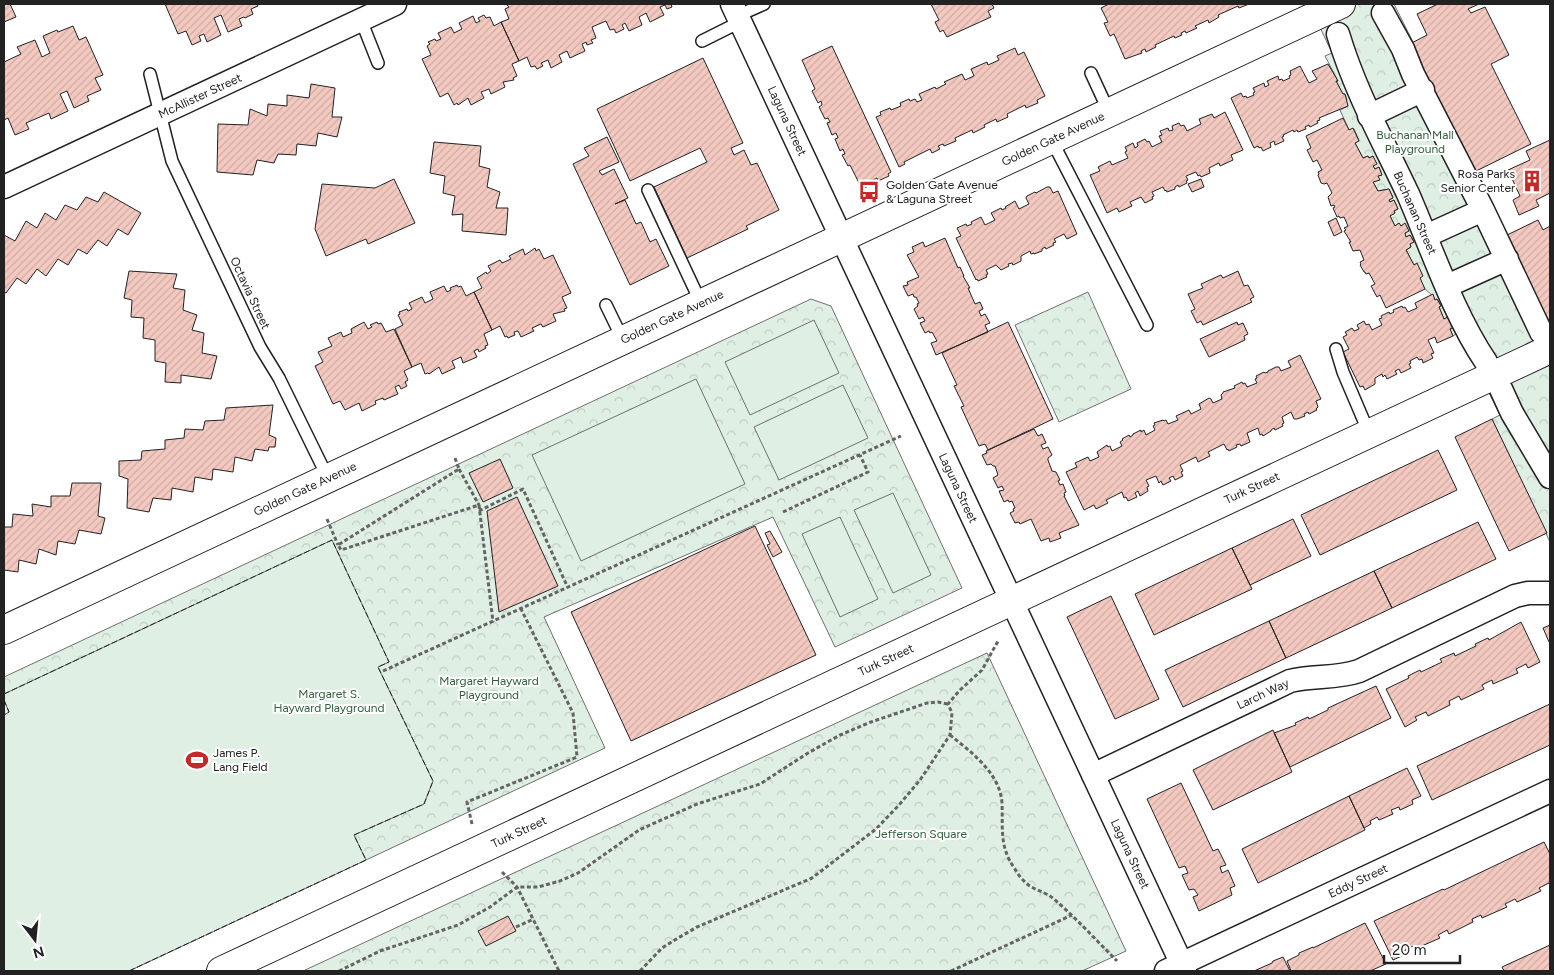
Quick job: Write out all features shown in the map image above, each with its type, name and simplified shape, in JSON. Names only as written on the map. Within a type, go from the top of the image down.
[{"type":"main road","name":"Golden Gate Avenue","points":[[4,630],[1340,4]]},
{"type":"main road","name":"Turk Street","points":[[221,971],[1369,434],[1546,340]]},
{"type":"street","name":"McAllister Street","points":[[4,187],[395,4]]},
{"type":"street","points":[[1383,12],[1484,210],[1546,340]]},
{"type":"street","name":"Laguna Street","points":[[737,14],[1093,775],[1178,969]]},
{"type":"street","name":"Buchanan Street","points":[[1338,34],[1346,63],[1369,116],[1407,193],[1470,339],[1486,362]]},
{"type":"street","points":[[1369,116],[1423,90]]},
{"type":"street","points":[[1426,236],[1484,210]]},
{"type":"street","points":[[1447,286],[1507,259]]},
{"type":"street","points":[[1501,389],[1512,413],[1550,477]]},
{"type":"street","name":"Larch Way","points":[[1093,775],[1290,681],[1302,678],[1346,675],[1359,671],[1515,596],[1528,593],[1550,593]]},
{"type":"street","name":"Eddy Street","points":[[1178,969],[1550,791]]},
{"type":"lane","points":[[702,41],[737,14],[764,4]]},
{"type":"lane","points":[[361,20],[378,63]]},
{"type":"lane","points":[[1090,73],[1109,112]]},
{"type":"lane","name":"Octavia Street","points":[[150,74],[172,161],[260,347],[279,378],[328,478]]},
{"type":"lane","points":[[1051,139],[1147,325]]},
{"type":"lane","points":[[648,190],[702,303]]},
{"type":"lane","points":[[606,305],[623,340]]},
{"type":"lane","points":[[1336,349],[1343,372],[1369,434]]},
{"type":"path","points":[[382,671],[902,436]]},
{"type":"path","points":[[784,512],[868,472],[860,455]]},
{"type":"path","points":[[455,458],[479,505],[494,622]]},
{"type":"path","points":[[338,545],[460,469]]},
{"type":"path","points":[[480,510],[523,489],[568,588]]},
{"type":"path","points":[[327,518],[341,550],[479,505]]},
{"type":"path","points":[[472,824],[467,802],[577,757],[573,713],[522,609]]},
{"type":"path","points":[[948,704],[958,691],[982,670],[998,641]]},
{"type":"path","points":[[339,971],[380,951],[458,925],[490,907],[517,887],[538,887],[560,882],[578,873],[639,830],[697,804],[760,784],[822,744],[856,728],[927,703],[938,702],[948,704]]},
{"type":"path","points":[[640,971],[662,948],[697,927],[812,878],[876,829],[920,780],[950,735],[952,713],[948,704]]},
{"type":"path","points":[[950,735],[987,768],[996,784],[1002,801],[1001,826],[1004,848],[1014,869],[1029,886],[1052,897],[1117,960]]},
{"type":"path","points":[[502,872],[517,887],[560,971]]},
{"type":"path","points":[[951,971],[1072,915]]},
{"type":"path","points":[[516,927],[534,919]]},
{"type":"green space","name":"Buchanan Mall Playground","points":[[1309,4],[1394,4],[1413,42],[1407,45],[1550,338],[1550,542],[1492,419],[1500,415],[1459,332],[1453,336],[1450,329],[1453,328],[1448,317],[1444,319],[1439,307],[1441,305],[1424,288],[1417,264],[1414,265],[1406,250],[1414,242],[1410,235],[1406,237],[1405,233],[1409,231],[1405,224],[1401,226],[1399,223],[1395,226],[1390,216],[1398,209],[1394,200],[1390,202],[1389,200],[1393,197],[1389,189],[1378,191],[1373,182],[1379,180],[1378,176],[1382,175],[1379,167],[1375,169],[1373,166],[1376,163],[1373,156],[1363,158],[1355,143],[1359,140],[1354,129],[1349,130],[1340,110],[1348,106],[1347,100],[1325,56],[1332,53]]},
{"type":"green space","points":[[1088,292],[1131,389],[1059,422],[1015,325]]},
{"type":"green space","name":"Margaret S. Hayward Playground","points":[[811,299],[831,306],[962,588],[835,647],[773,517],[544,617],[605,748],[129,971],[4,971],[4,677]]},
{"type":"green space","points":[[814,320],[839,373],[750,415],[725,362]]},
{"type":"green space","points":[[696,379],[745,484],[581,561],[532,455]]},
{"type":"green space","points":[[843,385],[868,438],[779,480],[754,427]]},
{"type":"green space","points":[[893,493],[931,575],[893,593],[854,510]]},
{"type":"green space","points":[[840,517],[878,599],[840,617],[802,534]]},
{"type":"green space","name":"James P. Lang Field","points":[[332,540],[389,662],[378,667],[433,781],[424,804],[354,835],[366,860],[129,971],[4,971],[4,715],[9,712],[4,700],[4,694]]},
{"type":"green space","name":"Jefferson Square","points":[[987,653],[1126,951],[1082,971],[303,971]]},
{"type":"building","points":[[4,4],[10,4],[16,17],[4,22]]},
{"type":"building","points":[[165,4],[257,4],[258,6],[251,9],[253,14],[239,19],[242,26],[228,32],[221,15],[214,18],[221,35],[207,42],[204,34],[199,36],[201,41],[192,45],[186,31],[178,34]]},
{"type":"building","points":[[510,4],[671,4],[672,7],[667,9],[665,5],[660,7],[664,15],[650,22],[646,13],[639,17],[642,25],[629,31],[625,23],[622,25],[624,29],[616,33],[614,29],[610,30],[606,21],[592,27],[596,38],[591,40],[593,43],[587,45],[586,42],[582,44],[585,51],[570,58],[567,51],[559,55],[562,62],[551,68],[548,60],[541,63],[543,66],[537,69],[535,66],[531,67],[527,57],[519,61],[501,22],[509,19],[505,9]]},
{"type":"building","points":[[931,4],[992,4],[994,8],[988,11],[991,17],[947,37],[943,30],[940,32],[935,22],[939,20]]},
{"type":"building","points":[[1109,4],[1249,4],[1239,8],[1238,6],[1218,15],[1219,17],[1209,23],[1208,20],[1195,26],[1197,28],[1186,33],[1185,31],[1181,33],[1182,35],[1175,38],[1174,36],[1155,45],[1156,47],[1146,52],[1145,49],[1141,51],[1142,53],[1125,59],[1114,34],[1110,36],[1104,23],[1108,22],[1101,8]]},
{"type":"building","points":[[1438,4],[1479,4],[1468,9],[1471,13],[1485,7],[1509,55],[1491,64],[1531,144],[1470,174],[1406,46],[1427,35],[1417,14]]},
{"type":"building","points":[[484,15],[486,18],[490,17],[494,26],[501,22],[519,61],[512,64],[517,76],[513,78],[514,80],[503,82],[505,87],[491,94],[489,89],[481,92],[484,98],[471,105],[468,98],[458,105],[457,103],[454,105],[448,93],[440,97],[422,59],[431,55],[427,46],[430,44],[428,42],[441,39],[438,33],[451,27],[454,33],[462,29],[459,23],[473,16],[476,23],[480,21],[478,18]]},
{"type":"building","points":[[73,26],[79,40],[86,37],[103,75],[95,78],[101,90],[87,96],[89,101],[74,108],[67,91],[60,94],[68,111],[51,119],[49,113],[26,123],[29,129],[15,135],[8,118],[4,120],[4,62],[21,54],[17,47],[35,40],[42,57],[50,53],[43,36]]},
{"type":"building","points":[[832,46],[891,172],[888,174],[889,176],[878,181],[877,178],[871,181],[873,184],[862,189],[850,165],[848,166],[842,155],[845,154],[843,149],[840,151],[835,139],[838,138],[836,133],[832,135],[827,123],[830,122],[828,118],[825,119],[819,107],[822,105],[821,101],[818,103],[812,91],[815,89],[802,60]]},
{"type":"building","points":[[1015,48],[1018,55],[1024,52],[1045,96],[1037,100],[1038,103],[1026,108],[1025,105],[1007,114],[1008,117],[997,122],[996,119],[973,133],[972,130],[955,138],[956,141],[944,146],[943,144],[938,146],[940,149],[932,153],[930,149],[904,162],[905,164],[899,167],[876,117],[881,115],[880,112],[901,106],[900,103],[909,99],[910,101],[915,99],[917,102],[922,100],[919,94],[935,87],[936,89],[946,84],[944,82],[962,74],[965,80],[974,76],[971,69],[987,62],[988,65],[999,60],[997,56]]},
{"type":"building","points":[[703,58],[743,143],[731,148],[734,155],[744,150],[751,165],[757,163],[779,210],[746,226],[748,229],[687,258],[654,187],[707,162],[700,148],[630,181],[597,109]]},
{"type":"building","points":[[1328,64],[1343,94],[1345,94],[1348,106],[1319,118],[1318,123],[1305,127],[1306,129],[1298,132],[1293,130],[1283,135],[1284,141],[1275,145],[1274,141],[1270,143],[1271,147],[1263,151],[1258,146],[1254,148],[1231,98],[1241,93],[1243,97],[1246,96],[1247,98],[1254,95],[1253,88],[1264,83],[1265,87],[1269,85],[1267,81],[1278,76],[1279,80],[1282,79],[1283,81],[1290,78],[1290,71],[1300,66],[1309,83],[1317,79],[1312,71]]},
{"type":"building","points":[[311,84],[335,88],[332,117],[342,117],[337,137],[318,133],[316,146],[297,144],[296,155],[278,154],[274,163],[257,160],[253,175],[217,172],[218,124],[248,125],[250,109],[267,116],[268,104],[287,106],[287,95],[309,98]]},
{"type":"building","points":[[1225,112],[1243,150],[1231,155],[1233,160],[1220,166],[1219,163],[1209,168],[1210,173],[1201,177],[1196,172],[1186,176],[1187,183],[1179,187],[1178,185],[1175,189],[1167,192],[1163,187],[1152,192],[1153,199],[1145,203],[1141,197],[1130,202],[1132,206],[1119,212],[1117,208],[1107,213],[1090,175],[1100,171],[1098,167],[1110,161],[1112,165],[1128,158],[1125,147],[1133,143],[1135,148],[1138,146],[1137,143],[1145,139],[1147,142],[1149,141],[1152,147],[1162,142],[1159,136],[1162,135],[1160,131],[1168,128],[1169,131],[1173,130],[1172,126],[1179,123],[1181,126],[1184,125],[1187,131],[1201,124],[1199,119],[1212,114],[1214,118]]},
{"type":"building","points":[[1343,118],[1349,130],[1353,128],[1359,141],[1355,143],[1363,158],[1373,156],[1377,164],[1373,166],[1375,169],[1379,167],[1382,175],[1378,176],[1380,180],[1373,182],[1378,191],[1389,189],[1393,198],[1389,200],[1390,202],[1394,200],[1398,209],[1390,216],[1395,226],[1399,223],[1401,226],[1405,223],[1409,231],[1405,233],[1406,237],[1410,235],[1414,242],[1406,250],[1414,265],[1417,263],[1423,276],[1420,278],[1425,289],[1386,308],[1380,295],[1377,297],[1371,286],[1375,284],[1369,273],[1366,274],[1360,265],[1360,262],[1364,260],[1360,250],[1353,251],[1349,242],[1351,242],[1344,231],[1346,230],[1344,228],[1348,226],[1344,217],[1337,217],[1333,208],[1335,207],[1334,205],[1331,206],[1328,197],[1332,193],[1327,183],[1321,183],[1318,172],[1322,170],[1317,160],[1313,162],[1307,150],[1311,148],[1306,136]]},
{"type":"building","points":[[607,137],[619,162],[599,171],[602,175],[614,169],[628,198],[615,204],[625,200],[636,224],[641,222],[650,242],[656,239],[669,266],[630,285],[573,164],[589,156],[584,148]]},
{"type":"building","name":"Rosa Parks Senior Center","points":[[1550,140],[1550,193],[1536,200],[1539,206],[1519,215],[1513,200],[1520,196],[1508,170],[1530,160],[1526,151]]},
{"type":"building","points":[[434,142],[481,146],[479,166],[490,169],[487,187],[500,192],[496,208],[508,208],[506,235],[462,231],[463,214],[452,215],[455,196],[443,193],[445,176],[430,173]]},
{"type":"building","points":[[394,179],[415,223],[368,244],[366,239],[326,256],[315,229],[322,184],[375,188]]},
{"type":"building","points":[[1201,179],[1204,187],[1192,192],[1188,184]]},
{"type":"building","points":[[1050,187],[1053,193],[1058,191],[1077,234],[1067,239],[1064,234],[1054,239],[1056,242],[1053,243],[1054,245],[1046,249],[1045,247],[1042,251],[1034,254],[1031,254],[1030,251],[1021,256],[1021,261],[1013,265],[1012,263],[1008,264],[1009,266],[1001,270],[996,265],[986,270],[987,277],[976,280],[956,238],[961,236],[957,228],[966,224],[967,226],[972,224],[971,222],[981,217],[985,225],[995,220],[991,213],[1001,208],[1002,210],[1006,208],[1015,201],[1019,209],[1029,204],[1027,196]]},
{"type":"building","points":[[104,192],[141,213],[128,235],[118,229],[107,246],[98,240],[87,254],[78,249],[68,265],[58,259],[46,276],[37,269],[26,284],[17,278],[6,293],[4,292],[4,235],[15,241],[26,221],[37,228],[45,213],[56,220],[65,205],[77,210],[86,197],[98,202]]},
{"type":"building","points":[[1336,218],[1342,232],[1334,236],[1328,222]]},
{"type":"building","points":[[1538,220],[1543,230],[1550,226],[1550,319],[1548,320],[1505,236]]},
{"type":"building","points":[[945,238],[958,268],[960,267],[970,288],[968,288],[975,304],[980,302],[983,309],[979,311],[981,316],[985,314],[990,323],[985,325],[988,332],[936,355],[931,343],[937,341],[932,332],[925,333],[920,323],[925,321],[923,317],[919,319],[914,309],[919,303],[913,294],[908,296],[903,286],[908,285],[907,282],[919,277],[907,255],[914,252],[912,247],[923,242],[925,247]]},
{"type":"building","points":[[535,248],[536,251],[539,249],[544,259],[553,255],[571,293],[562,297],[567,308],[564,309],[565,311],[553,314],[556,321],[543,327],[541,324],[532,328],[534,331],[521,337],[518,331],[514,332],[515,335],[508,338],[507,336],[505,337],[500,326],[492,330],[474,292],[482,288],[477,278],[491,271],[488,266],[500,260],[502,263],[511,259],[509,256],[523,249],[525,255]]},
{"type":"building","points":[[129,271],[177,274],[173,288],[185,290],[183,310],[197,315],[192,330],[204,333],[202,353],[217,356],[211,379],[181,375],[181,383],[165,382],[166,363],[155,361],[155,340],[143,338],[144,318],[131,317],[132,300],[124,298]]},
{"type":"building","points":[[1238,271],[1244,286],[1248,285],[1254,297],[1250,299],[1252,302],[1203,325],[1201,321],[1197,323],[1191,311],[1195,309],[1188,294],[1203,288],[1201,284],[1221,275],[1223,278]]},
{"type":"building","points":[[457,285],[458,287],[461,286],[466,296],[474,292],[492,330],[484,334],[488,345],[479,352],[478,349],[474,351],[477,357],[463,363],[461,357],[452,361],[455,368],[442,374],[439,367],[429,374],[425,374],[421,363],[412,367],[395,329],[403,325],[398,315],[400,314],[399,312],[412,309],[409,303],[422,297],[425,303],[433,299],[430,292],[444,286],[447,292],[451,290],[450,288]]},
{"type":"building","points":[[1433,294],[1435,300],[1437,299],[1441,306],[1439,307],[1444,319],[1448,317],[1454,327],[1450,329],[1453,336],[1437,343],[1435,337],[1428,340],[1434,353],[1431,354],[1433,358],[1423,363],[1422,359],[1419,360],[1417,357],[1410,361],[1411,368],[1401,373],[1399,369],[1395,371],[1397,374],[1387,379],[1382,374],[1375,378],[1375,384],[1365,390],[1363,386],[1360,387],[1343,352],[1349,349],[1343,337],[1347,335],[1345,332],[1352,328],[1354,331],[1359,329],[1357,325],[1364,321],[1366,325],[1369,324],[1372,330],[1382,325],[1379,319],[1382,318],[1381,316],[1389,312],[1390,314],[1394,312],[1393,310],[1402,306],[1408,312],[1417,308],[1415,303]]},
{"type":"building","points":[[364,322],[368,329],[372,327],[370,325],[377,322],[378,324],[381,323],[386,332],[394,329],[412,367],[404,371],[408,380],[405,382],[407,386],[401,389],[399,385],[395,387],[398,394],[384,400],[383,398],[375,401],[376,404],[362,411],[359,403],[345,410],[340,401],[333,404],[315,366],[323,362],[318,352],[332,346],[328,338],[341,332],[343,337],[352,333],[351,329]]},
{"type":"building","points":[[1008,322],[1053,419],[988,450],[985,444],[979,446],[961,407],[964,406],[954,386],[957,385],[942,353]]},
{"type":"building","points":[[1237,322],[1238,325],[1243,323],[1248,334],[1244,336],[1245,340],[1209,357],[1200,339]]},
{"type":"building","points":[[1300,355],[1321,399],[1316,401],[1317,410],[1309,414],[1308,412],[1304,414],[1305,416],[1297,419],[1294,419],[1291,412],[1282,417],[1283,426],[1275,430],[1274,428],[1263,436],[1262,434],[1260,435],[1258,428],[1247,433],[1250,442],[1241,446],[1240,444],[1236,445],[1237,447],[1229,451],[1224,444],[1208,452],[1210,456],[1198,462],[1196,457],[1180,465],[1183,476],[1175,480],[1173,476],[1169,478],[1171,481],[1163,485],[1161,481],[1159,483],[1156,476],[1146,480],[1149,486],[1147,487],[1148,491],[1140,496],[1138,491],[1135,493],[1137,497],[1128,501],[1126,497],[1124,498],[1122,492],[1106,500],[1108,503],[1096,509],[1094,505],[1084,510],[1066,472],[1077,467],[1075,463],[1088,457],[1090,461],[1099,457],[1097,452],[1107,445],[1108,447],[1110,446],[1112,451],[1122,446],[1120,442],[1122,439],[1129,435],[1130,437],[1141,430],[1141,432],[1144,430],[1146,435],[1155,430],[1154,423],[1166,420],[1168,424],[1178,420],[1176,416],[1189,410],[1191,414],[1201,409],[1199,404],[1209,398],[1213,403],[1222,399],[1221,395],[1223,392],[1235,388],[1234,386],[1242,382],[1247,387],[1257,383],[1256,376],[1264,372],[1268,372],[1276,367],[1279,367],[1281,371],[1291,367],[1288,361]]},
{"type":"building","points":[[273,405],[269,435],[276,438],[275,447],[269,447],[268,451],[255,449],[252,461],[235,457],[233,472],[213,469],[212,480],[195,477],[193,492],[172,488],[171,500],[153,498],[149,512],[127,508],[128,479],[119,476],[119,461],[141,460],[142,451],[165,449],[165,440],[184,438],[185,429],[203,430],[205,421],[224,420],[226,408]]},
{"type":"building","points":[[1492,419],[1547,533],[1509,551],[1455,437]]},
{"type":"building","points":[[1034,429],[1038,436],[1042,434],[1046,443],[1041,445],[1043,449],[1048,447],[1052,455],[1048,460],[1052,471],[1056,472],[1060,485],[1063,484],[1066,492],[1064,496],[1079,525],[1059,533],[1061,538],[1050,542],[1049,538],[1041,541],[1031,519],[1020,524],[1019,522],[1015,523],[1010,513],[1015,508],[1012,501],[1004,502],[999,491],[1004,490],[1002,486],[998,488],[993,478],[998,475],[995,466],[987,465],[982,455],[987,453],[986,451]]},
{"type":"building","points":[[1438,450],[1457,490],[1320,555],[1301,515]]},
{"type":"building","points":[[500,459],[513,488],[483,502],[469,473]]},
{"type":"building","points":[[72,483],[101,483],[98,516],[105,518],[101,534],[79,530],[75,544],[58,541],[56,555],[39,549],[36,564],[19,560],[18,572],[4,570],[4,527],[12,527],[13,514],[33,516],[32,504],[51,507],[51,496],[70,496]]},
{"type":"building","points":[[517,497],[558,586],[499,612],[487,511]]},
{"type":"building","points":[[1293,519],[1311,556],[1250,585],[1232,548]]},
{"type":"building","points":[[1478,522],[1496,559],[1392,608],[1374,571]]},
{"type":"building","points":[[755,526],[816,655],[631,741],[571,612]]},
{"type":"building","points":[[770,531],[782,552],[773,557],[767,545],[770,544],[765,533]]},
{"type":"building","points":[[1232,548],[1252,589],[1154,635],[1135,594]]},
{"type":"building","points":[[1374,571],[1392,608],[1286,658],[1269,621]]},
{"type":"building","points":[[1111,596],[1159,699],[1115,719],[1067,617]]},
{"type":"building","points":[[1269,621],[1286,658],[1183,707],[1165,670]]},
{"type":"building","points":[[1521,622],[1540,662],[1528,668],[1526,664],[1516,669],[1518,673],[1493,684],[1492,680],[1482,685],[1484,689],[1461,700],[1459,696],[1449,701],[1450,705],[1428,716],[1426,712],[1415,717],[1417,720],[1405,727],[1386,689],[1409,678],[1408,676],[1420,670],[1421,672],[1442,662],[1440,659],[1454,653],[1455,656],[1476,646],[1475,644],[1488,638],[1489,640]]},
{"type":"building","points":[[1550,625],[1550,642],[1549,642],[1543,628]]},
{"type":"building","points":[[1376,686],[1391,718],[1290,767],[1274,733],[1296,725],[1295,723],[1308,717],[1309,719]]},
{"type":"building","points":[[1550,704],[1550,745],[1432,800],[1417,766]]},
{"type":"building","points":[[1273,730],[1292,772],[1213,810],[1193,770]]},
{"type":"building","points":[[1407,768],[1421,796],[1412,800],[1413,804],[1400,810],[1399,807],[1391,810],[1393,814],[1379,820],[1377,817],[1364,828],[1349,796]]},
{"type":"building","points":[[1181,783],[1213,851],[1218,849],[1226,865],[1220,867],[1222,873],[1228,870],[1235,886],[1230,888],[1232,895],[1199,911],[1193,897],[1198,895],[1194,889],[1189,890],[1182,875],[1188,873],[1185,866],[1179,868],[1147,799]]},
{"type":"building","points":[[1349,796],[1365,830],[1258,883],[1242,849]]},
{"type":"building","points":[[1544,842],[1550,854],[1550,886],[1549,883],[1539,888],[1541,891],[1517,902],[1515,899],[1505,904],[1507,907],[1482,918],[1481,915],[1472,919],[1473,922],[1449,934],[1447,930],[1438,935],[1440,938],[1415,949],[1413,946],[1404,951],[1406,954],[1393,960],[1374,921]]},
{"type":"building","points":[[508,916],[516,931],[486,946],[478,931]]},
{"type":"building","points":[[1365,923],[1386,964],[1370,971],[1291,971],[1287,961],[1299,955],[1299,953]]},
{"type":"building","points":[[1550,945],[1550,971],[1504,971],[1502,967]]},
{"type":"building","points":[[1283,957],[1290,971],[1254,971],[1273,961]]},
{"type":"fence","points":[[4,694],[332,540],[389,662],[378,667],[433,781],[424,804],[354,835],[366,860],[129,971]]},
{"type":"fence","points":[[4,700],[9,712],[4,715]]},
{"type":"place","name":"Rosa Parks Senior Center","points":[[1532,181]]},
{"type":"place","name":"Golden Gate Avenue & Laguna Street","points":[[869,192]]},
{"type":"place","name":"James P. Lang Field","points":[[197,760]]},
{"type":"park label","name":"Margaret Hayward Playground","points":[[489,688]]}]
